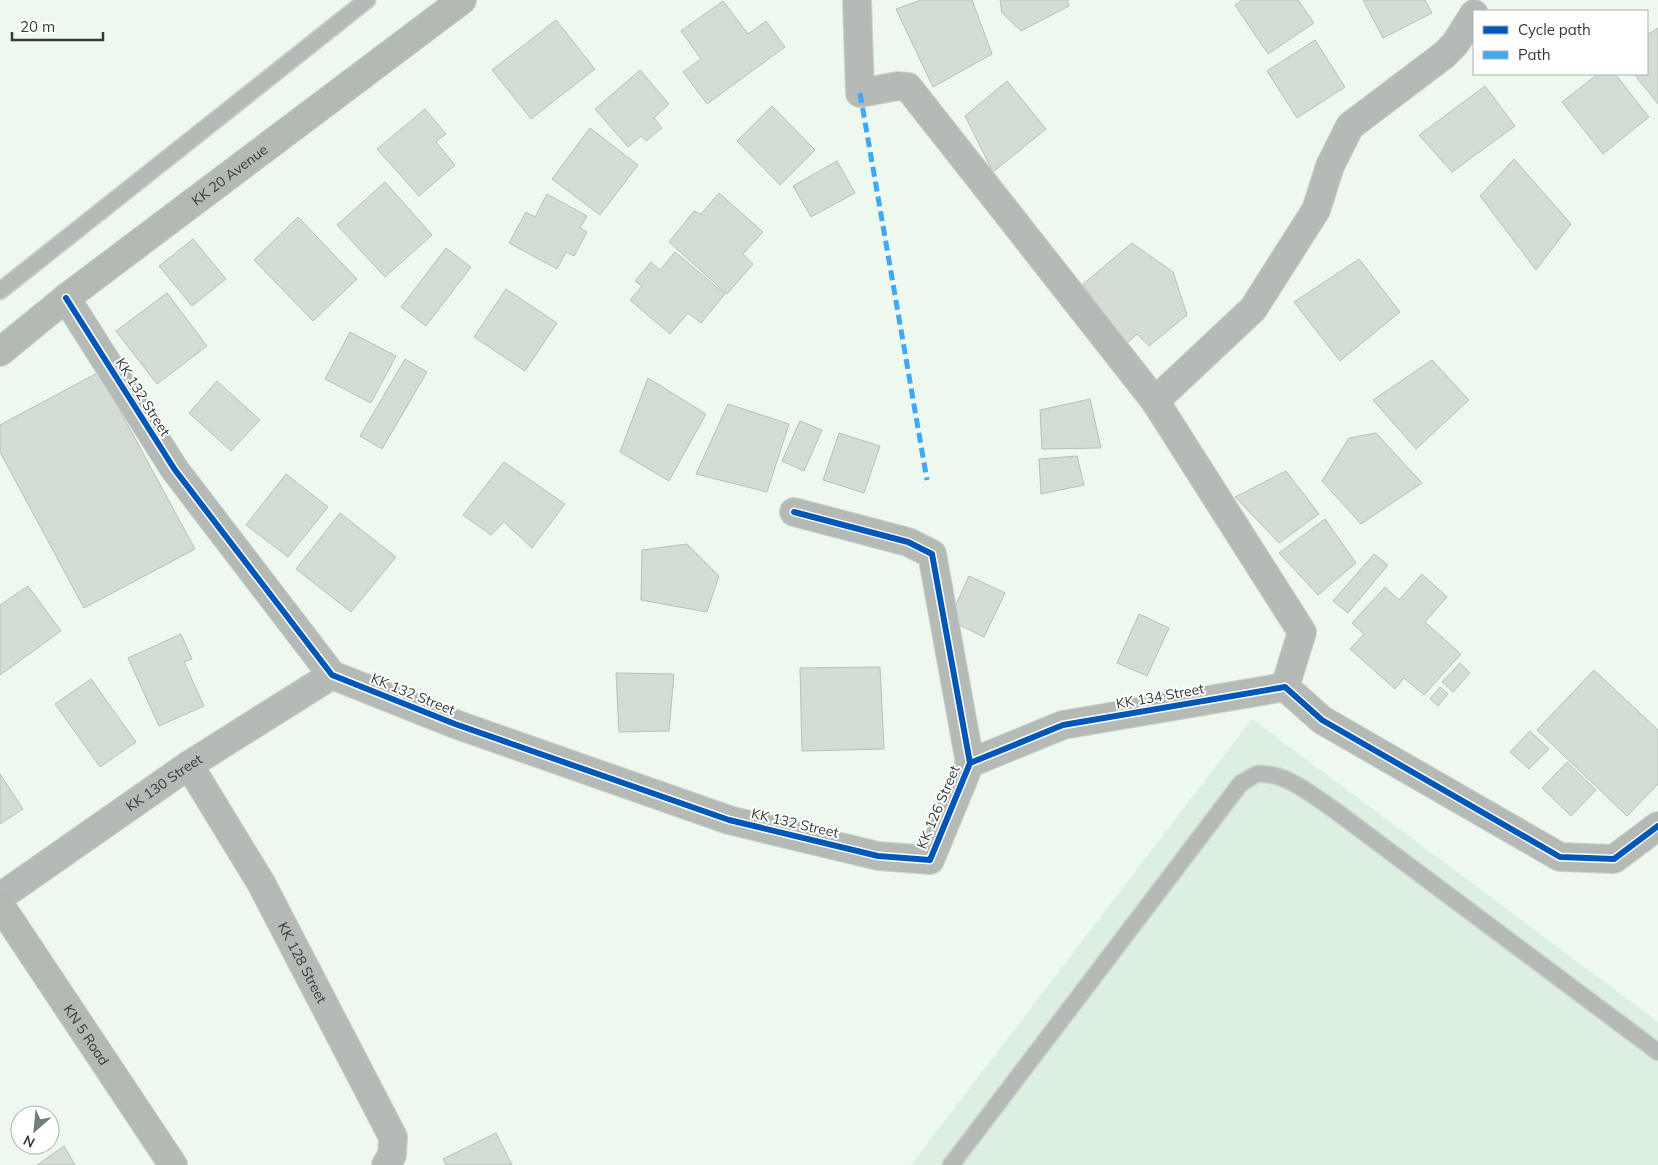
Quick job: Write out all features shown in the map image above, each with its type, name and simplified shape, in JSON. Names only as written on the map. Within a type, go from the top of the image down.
[{"type":"main road","name":"KK 20 Avenue","points":[[0,352],[66,298],[462,0]]},
{"type":"main road","name":"KN 5 Road","points":[[0,905],[173,1165]]},
{"type":"street","points":[[857,0],[860,93],[898,86],[908,88],[1155,401],[1302,632],[1285,688],[1322,720],[1560,857],[1614,859],[1658,826]]},
{"type":"street","points":[[1155,401],[1253,309],[1316,210],[1330,166],[1350,126],[1444,55],[1455,44],[1473,15]]},
{"type":"street","name":"KK 132 Street","points":[[66,298],[175,470],[332,675],[455,724],[729,820],[878,856],[930,860]]},
{"type":"street","points":[[794,512],[908,542],[932,554],[970,763]]},
{"type":"street","name":"KK 130 Street","points":[[0,897],[189,764],[332,675]]},
{"type":"street","name":"KK 134 Street","points":[[970,763],[1064,725],[1285,688]]},
{"type":"street","name":"KK 126 Street","points":[[930,860],[970,763]]},
{"type":"street","name":"KK 128 Street","points":[[189,764],[261,883],[393,1137],[392,1155],[386,1165]]},
{"type":"lane","points":[[0,291],[368,0]]},
{"type":"lane","points":[[952,1165],[1241,784],[1257,774],[1280,777],[1307,791],[1333,809],[1658,1052]]},
{"type":"shaded area","points":[[1252,719],[1658,1022],[1658,1165],[911,1165]]},
{"type":"building","points":[[921,0],[972,0],[992,54],[933,87],[896,9]]},
{"type":"building","points":[[1000,0],[1067,0],[1069,6],[1021,31],[1002,13]]},
{"type":"building","points":[[1242,0],[1298,0],[1314,23],[1268,54],[1235,5]]},
{"type":"building","points":[[1363,0],[1425,0],[1432,13],[1383,38]]},
{"type":"building","points":[[723,1],[748,34],[766,21],[785,47],[707,104],[683,72],[701,59],[681,31]]},
{"type":"building","points":[[556,20],[595,69],[531,119],[492,70]]},
{"type":"building","points":[[1658,28],[1658,104],[1635,75],[1648,75],[1648,34]]},
{"type":"building","points":[[1315,40],[1345,87],[1297,118],[1267,71]]},
{"type":"building","points":[[640,70],[669,104],[654,118],[662,128],[646,141],[641,136],[628,147],[595,109]]},
{"type":"building","points":[[1597,75],[1616,75],[1649,117],[1603,154],[1562,102]]},
{"type":"building","points":[[1007,81],[1046,129],[993,172],[965,116]]},
{"type":"building","points":[[1485,86],[1515,126],[1452,172],[1419,135]]},
{"type":"building","points":[[772,106],[815,150],[780,185],[737,141]]},
{"type":"building","points":[[425,109],[446,134],[436,142],[455,165],[419,196],[377,149]]},
{"type":"building","points":[[590,128],[638,165],[600,215],[552,179]]},
{"type":"building","points":[[1514,159],[1571,224],[1536,270],[1480,196]]},
{"type":"building","points":[[837,161],[855,193],[811,217],[793,186]]},
{"type":"building","points":[[385,182],[432,235],[385,277],[337,225]]},
{"type":"building","points":[[719,193],[763,232],[743,254],[753,264],[727,294],[669,242],[694,211],[701,214]]},
{"type":"building","points":[[547,194],[587,216],[580,228],[587,232],[574,256],[566,252],[557,269],[509,243],[526,212],[535,217]]},
{"type":"building","points":[[298,217],[357,279],[313,321],[254,260]]},
{"type":"building","points":[[193,239],[226,279],[192,306],[159,266]]},
{"type":"building","points":[[1132,243],[1173,272],[1187,315],[1149,346],[1137,334],[1125,345],[1083,284]]},
{"type":"building","points":[[446,248],[471,267],[426,326],[401,307]]},
{"type":"building","points":[[675,252],[725,294],[701,323],[688,313],[670,334],[630,300],[642,286],[635,281],[651,262],[660,270]]},
{"type":"building","points":[[1359,259],[1400,312],[1340,361],[1294,302]]},
{"type":"building","points":[[506,289],[557,323],[525,371],[474,337]]},
{"type":"building","points":[[167,293],[207,346],[157,384],[116,331]]},
{"type":"building","points":[[350,332],[396,356],[371,403],[325,379]]},
{"type":"building","points":[[405,359],[427,372],[382,449],[360,436]]},
{"type":"building","points":[[1432,360],[1469,400],[1416,449],[1373,400]]},
{"type":"building","points":[[99,372],[195,549],[84,608],[0,452],[0,425]]},
{"type":"building","points":[[648,378],[706,414],[669,481],[620,452]]},
{"type":"building","points":[[217,381],[260,420],[231,451],[189,413]]},
{"type":"building","points":[[1090,399],[1101,448],[1042,449],[1040,410]]},
{"type":"building","points":[[728,404],[789,424],[767,492],[696,474]]},
{"type":"building","points":[[800,421],[822,430],[804,471],[782,461]]},
{"type":"building","points":[[839,433],[880,446],[864,493],[823,480]]},
{"type":"building","points":[[1376,433],[1422,483],[1361,524],[1322,481],[1349,438]]},
{"type":"building","points":[[1077,456],[1084,485],[1041,494],[1039,459]]},
{"type":"building","points":[[504,462],[565,504],[532,548],[504,522],[491,535],[463,515]]},
{"type":"building","points":[[1286,471],[1319,514],[1279,543],[1235,497]]},
{"type":"building","points":[[286,474],[328,507],[288,557],[246,525]]},
{"type":"building","points":[[340,513],[396,557],[351,612],[296,569]]},
{"type":"building","points":[[1325,519],[1356,563],[1318,595],[1279,553]]},
{"type":"building","points":[[687,544],[719,576],[707,612],[641,600],[642,550]]},
{"type":"building","points":[[1374,554],[1388,565],[1348,613],[1333,601]]},
{"type":"building","points":[[1422,574],[1447,597],[1425,622],[1461,654],[1424,695],[1404,678],[1395,689],[1350,649],[1364,634],[1352,623],[1385,587],[1399,600]]},
{"type":"building","points":[[969,576],[1005,593],[984,637],[949,620]]},
{"type":"building","points":[[28,586],[61,631],[0,675],[0,605]]},
{"type":"building","points":[[1139,614],[1169,628],[1147,676],[1117,663]]},
{"type":"building","points":[[181,634],[192,659],[184,662],[204,706],[159,726],[128,658]]},
{"type":"building","points":[[1460,663],[1470,673],[1453,692],[1442,682]]},
{"type":"building","points":[[880,667],[884,749],[802,751],[800,668]]},
{"type":"building","points":[[1594,670],[1658,730],[1658,784],[1627,816],[1537,730]]},
{"type":"building","points":[[616,673],[674,674],[669,731],[619,732]]},
{"type":"building","points":[[91,679],[136,742],[100,767],[55,704]]},
{"type":"building","points":[[1440,687],[1448,694],[1438,706],[1430,699]]},
{"type":"building","points":[[1530,731],[1549,749],[1529,769],[1510,752]]},
{"type":"building","points":[[1567,762],[1596,790],[1571,816],[1542,788]]},
{"type":"building","points":[[0,774],[23,809],[0,824]]},
{"type":"building","points":[[496,1133],[512,1165],[446,1165],[443,1159]]},
{"type":"building","points":[[64,1146],[75,1165],[37,1165],[51,1155],[60,1155],[60,1149]]},
{"type":"marked path","points":[[860,93],[927,480]]},
{"type":"cycle path","points":[[66,298],[175,470],[332,675],[455,724],[729,820],[878,856],[930,860],[970,763]]},
{"type":"cycle path","points":[[794,512],[908,542],[932,554],[970,763],[1063,725],[1285,687],[1322,720],[1560,857],[1614,859],[1658,826]]}]
